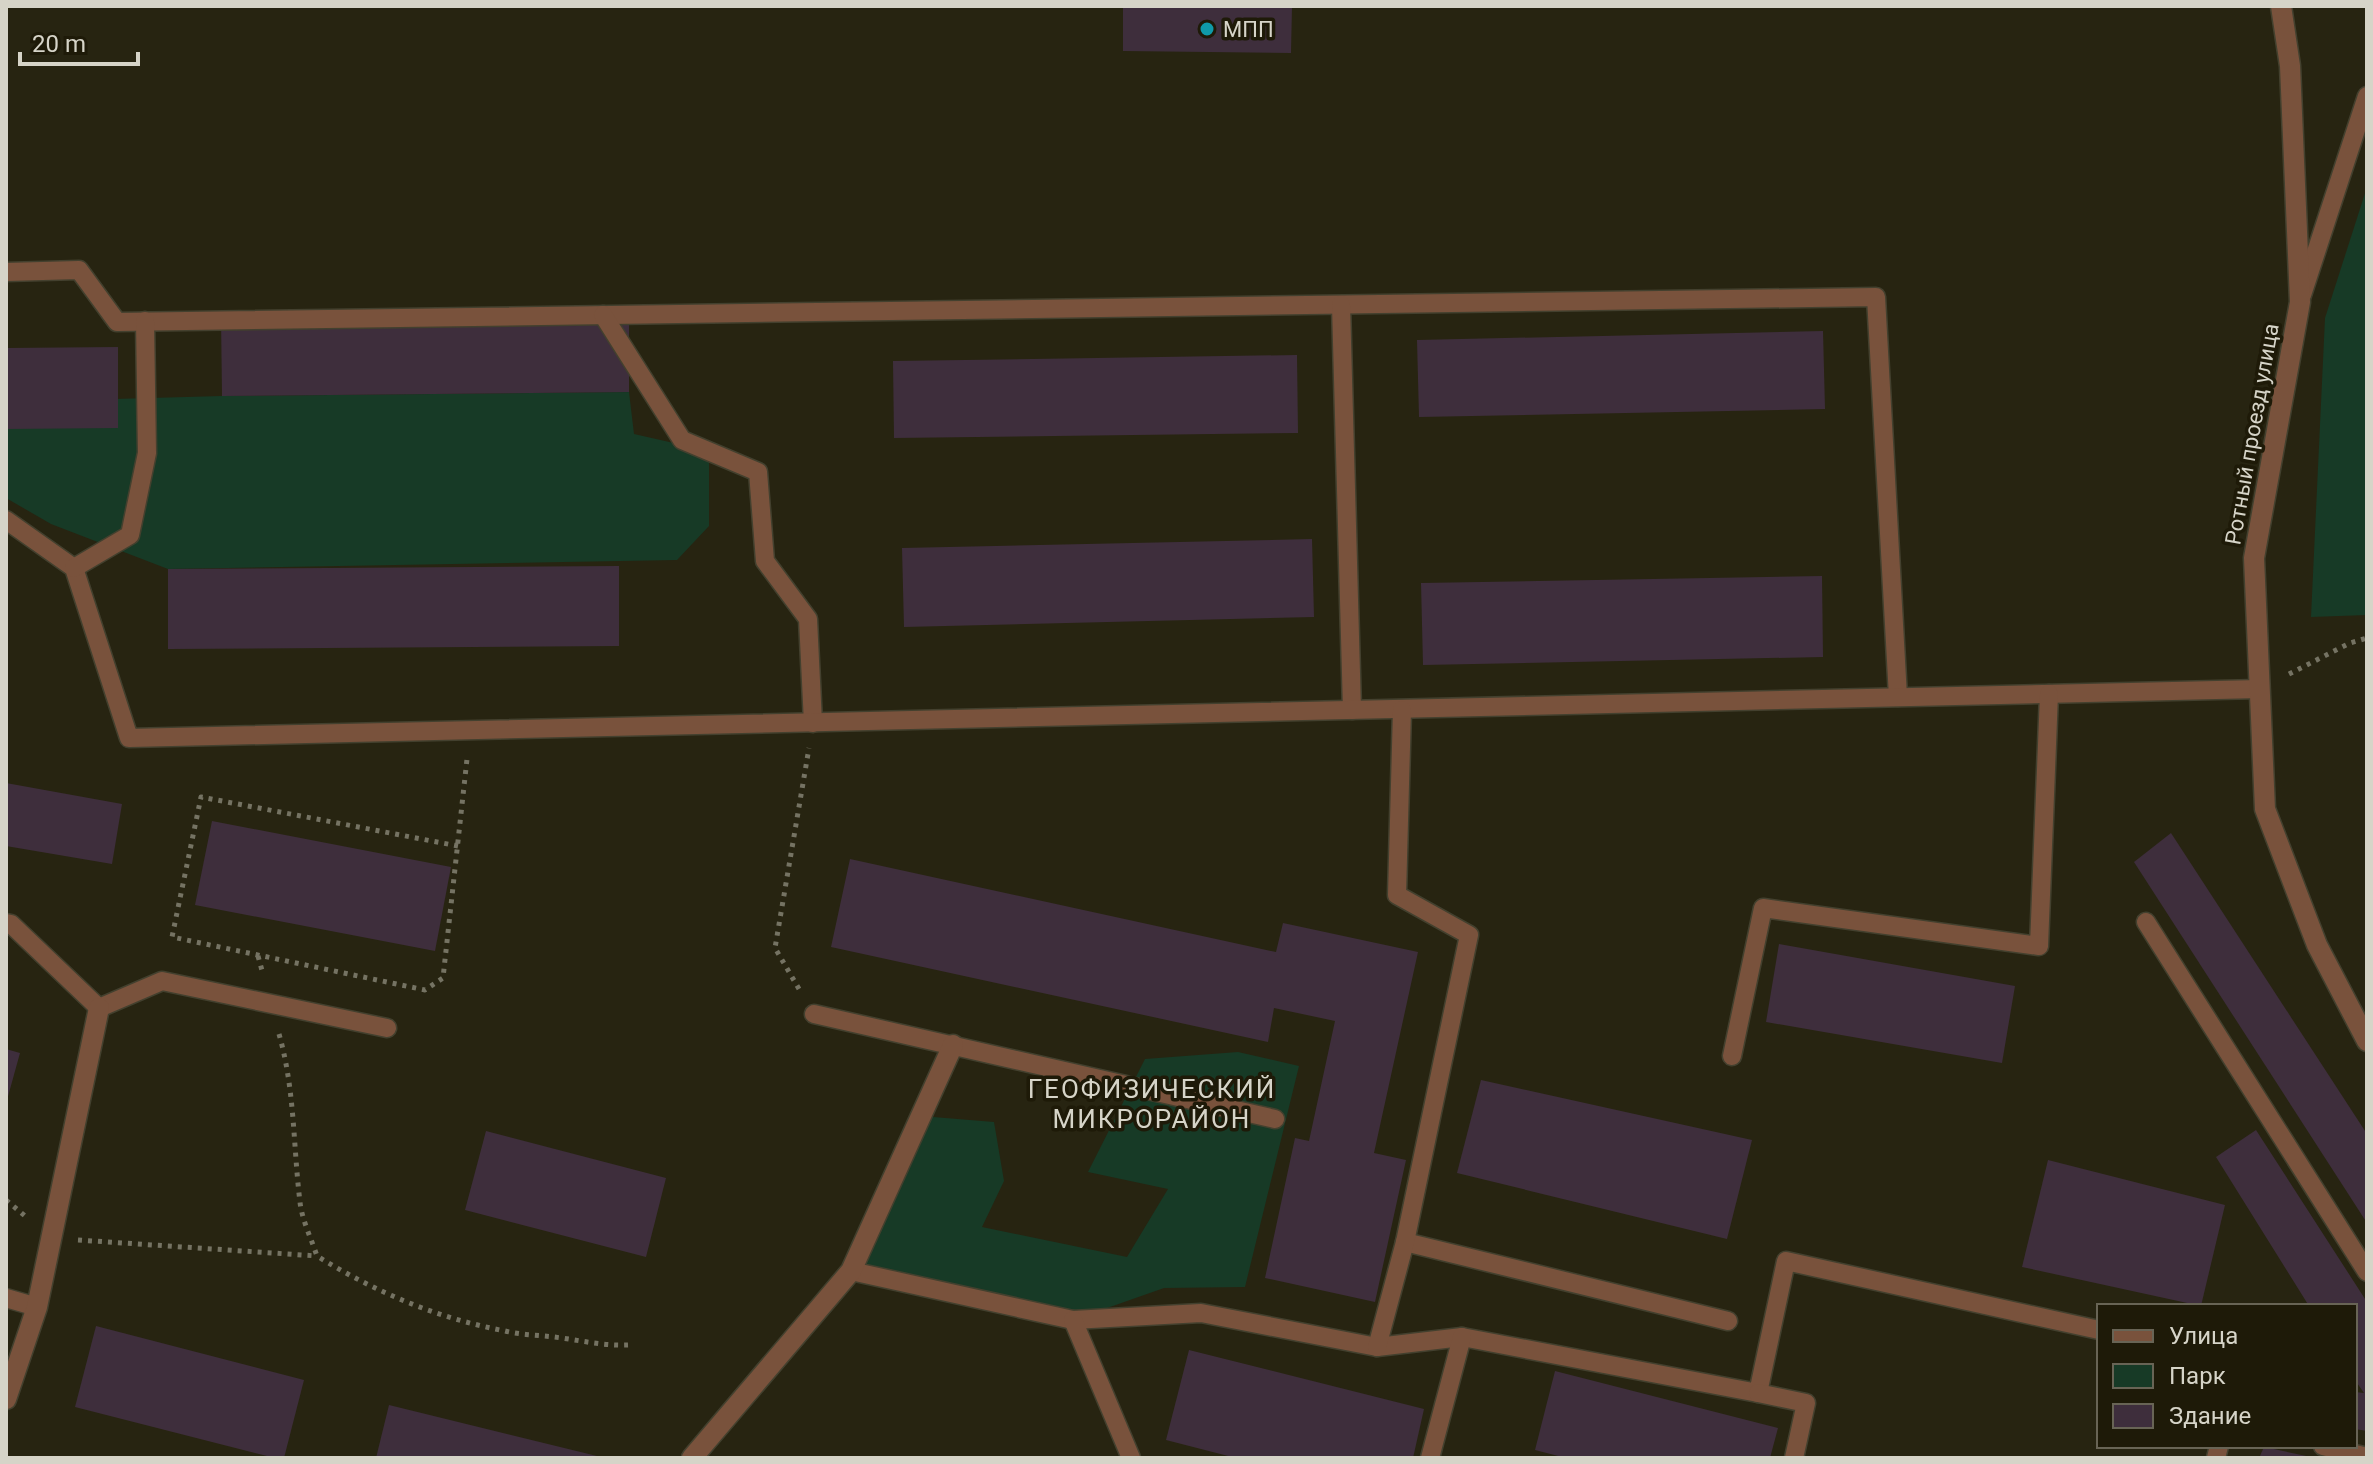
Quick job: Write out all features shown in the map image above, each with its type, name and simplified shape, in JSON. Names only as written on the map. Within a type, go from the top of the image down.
[{"type":"street","name":"Ротный проезд улица","points":[[2281,6],[2290,66],[2300,302],[2254,558],[2265,809],[2317,945],[2367,1041]]},
{"type":"street","points":[[6,1399],[37,1307],[99,1008]]},
{"type":"street","points":[[692,1458],[851,1271],[953,1045]]},
{"type":"lane","points":[[2300,302],[2367,96]]},
{"type":"lane","points":[[6,272],[79,270],[117,322],[1876,297],[1898,697]]},
{"type":"lane","points":[[1341,305],[1352,710]]},
{"type":"lane","points":[[603,315],[682,440],[758,472],[765,561],[808,619],[813,723]]},
{"type":"lane","points":[[74,568],[130,535],[147,453],[145,321]]},
{"type":"lane","points":[[6,520],[74,568],[129,738],[2260,689]]},
{"type":"lane","points":[[1732,1056],[1763,908],[2039,946],[2049,694]]},
{"type":"lane","points":[[1377,1347],[1405,1242],[1469,935],[1397,895],[1402,710]]},
{"type":"lane","points":[[2146,922],[2367,1272]]},
{"type":"lane","points":[[6,923],[11,924],[99,1008],[162,981],[387,1028]]},
{"type":"lane","points":[[814,1014],[1275,1119]]},
{"type":"lane","points":[[1405,1242],[1728,1321]]},
{"type":"lane","points":[[1758,1393],[1786,1261],[2097,1330]]},
{"type":"lane","points":[[851,1271],[1073,1320],[1201,1313],[1377,1347],[1462,1337],[1758,1393],[1806,1403],[1794,1458]]},
{"type":"lane","points":[[6,1298],[37,1307]]},
{"type":"lane","points":[[1073,1320],[1131,1458]]},
{"type":"lane","points":[[1430,1458],[1462,1337]]},
{"type":"lane","points":[[2331,1448],[2367,1457]]},
{"type":"path","points":[[2260,689],[2350,643],[2367,638]]},
{"type":"path","points":[[813,723],[775,948],[814,1014]]},
{"type":"path","points":[[458,846],[201,797],[172,937],[425,990],[443,978],[458,846],[470,731]]},
{"type":"path","points":[[258,956],[286,1058],[295,1119],[300,1205],[317,1256]]},
{"type":"path","points":[[6,1200],[51,1238],[317,1256],[400,1300],[457,1320],[508,1332],[628,1345]]},
{"type":"green space","points":[[2367,187],[2367,615],[2311,617],[2325,318]]},
{"type":"green space","points":[[629,392],[634,434],[709,451],[709,526],[677,560],[168,569],[51,524],[6,498],[6,402],[222,396]]},
{"type":"green space","points":[[1238,1052],[1299,1066],[1245,1287],[1164,1288],[1073,1320],[851,1271],[921,1116],[994,1122],[1004,1181],[982,1227],[1127,1257],[1168,1189],[1088,1172],[1145,1059]]},
{"type":"building","name":"МПП","points":[[1123,6],[1292,6],[1291,53],[1123,51]]},
{"type":"building","points":[[629,313],[629,392],[222,396],[221,317]]},
{"type":"building","points":[[1823,331],[1825,409],[1419,417],[1417,340]]},
{"type":"building","points":[[118,347],[118,428],[6,429],[6,348]]},
{"type":"building","points":[[1297,355],[1298,433],[894,438],[893,361]]},
{"type":"building","points":[[1312,539],[1314,617],[904,627],[902,548]]},
{"type":"building","points":[[619,566],[619,646],[168,649],[168,569]]},
{"type":"building","points":[[1822,576],[1823,657],[1423,665],[1421,583]]},
{"type":"building","points":[[6,783],[122,804],[112,864],[6,846]]},
{"type":"building","points":[[212,821],[451,867],[435,951],[195,905]]},
{"type":"building","points":[[2171,833],[2367,1134],[2367,1223],[2134,862]]},
{"type":"building","points":[[850,859],[1276,952],[1283,923],[1418,952],[1374,1153],[1406,1160],[1375,1302],[1265,1278],[1295,1138],[1309,1141],[1335,1021],[1274,1008],[1268,1042],[831,947]]},
{"type":"building","points":[[1779,944],[2015,986],[2002,1063],[1766,1022]]},
{"type":"building","points":[[6,1049],[20,1053],[7,1100],[6,1100]]},
{"type":"building","points":[[1481,1080],[1752,1140],[1727,1239],[1457,1173]]},
{"type":"building","points":[[2256,1130],[2367,1302],[2367,1431],[2357,1429],[2357,1392],[2364,1393],[2357,1383],[2357,1304],[2308,1304],[2216,1157]]},
{"type":"building","points":[[486,1131],[666,1178],[646,1257],[465,1210]]},
{"type":"building","points":[[2048,1160],[2225,1205],[2201,1304],[2022,1267]]},
{"type":"building","points":[[96,1326],[304,1380],[284,1458],[75,1407]]},
{"type":"building","points":[[1189,1350],[1424,1409],[1413,1458],[1236,1458],[1166,1440]]},
{"type":"building","points":[[1555,1371],[1778,1428],[1770,1458],[1566,1458],[1535,1450]]},
{"type":"building","points":[[389,1405],[601,1457],[601,1458],[376,1458]]},
{"type":"building","points":[[2264,1448],[2311,1457],[2311,1458],[2259,1458]]},
{"type":"place","name":"МПП","points":[[1207,29]]},
{"type":"district","name":"ГЕОФИЗИЧЕСКИЙ МИКРОРАЙОН","points":[[1152,1104]]}]
